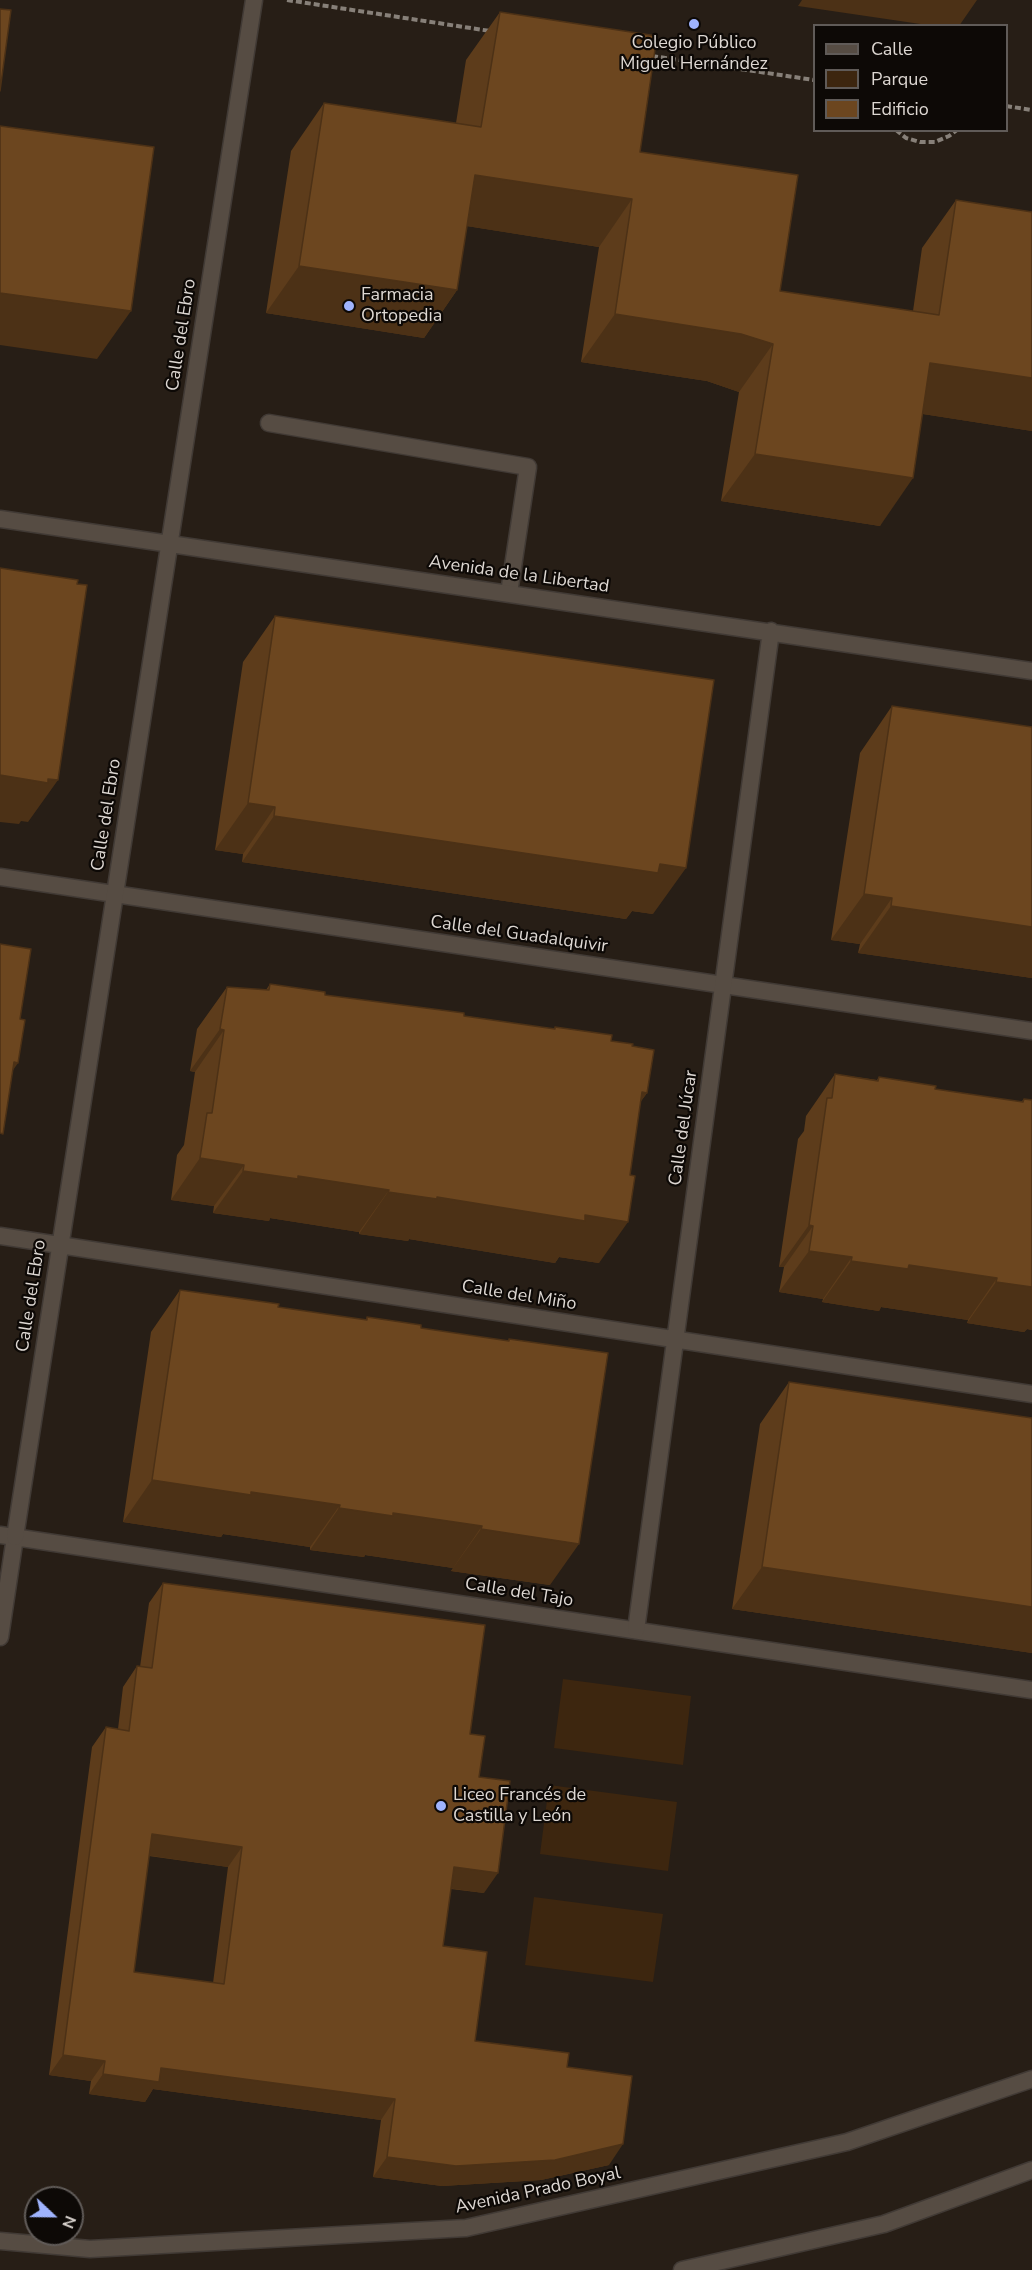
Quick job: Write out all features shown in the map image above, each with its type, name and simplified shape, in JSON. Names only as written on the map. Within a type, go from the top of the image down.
[{"type":"street","name":"Calle del Ebro","points":[[0,1637],[8,1536],[60,1246],[254,0]]},
{"type":"street","points":[[269,423],[528,467],[509,593]]},
{"type":"street","name":"Avenida de la Libertad","points":[[0,519],[1032,671]]},
{"type":"street","name":"Calle del Júcar","points":[[636,1630],[771,631]]},
{"type":"street","name":"Calle del Guadalquivir","points":[[0,877],[1032,1031]]},
{"type":"street","name":"Calle del Miño","points":[[0,1236],[1032,1394]]},
{"type":"street","name":"Calle del Tajo","points":[[8,1536],[1032,1690]]},
{"type":"street","name":"Avenida Prado Boyal","points":[[0,2241],[90,2249],[466,2228],[847,2142],[1032,2079]]},
{"type":"street","points":[[682,2270],[884,2224],[1032,2170]]},
{"type":"path","points":[[287,0],[496,32]]},
{"type":"path","points":[[647,56],[813,80]]},
{"type":"path","points":[[1008,106],[1032,110]]},
{"type":"path","points":[[898,132],[906,138],[920,142],[935,142],[954,132]]},
{"type":"green space","points":[[563,1679],[691,1696],[683,1765],[554,1748]]},
{"type":"green space","points":[[549,1785],[677,1802],[668,1871],[540,1854]]},
{"type":"green space","points":[[534,1897],[663,1914],[653,1982],[525,1965]]},
{"type":"building","points":[[0,9],[11,10],[0,91]]},
{"type":"building","points":[[500,12],[657,36],[640,152],[798,175],[780,291],[939,315],[956,200],[1032,212],[1032,378],[930,363],[913,478],[755,454],[773,344],[741,334],[615,314],[632,199],[475,175],[457,290],[299,266],[324,103],[481,127]]},
{"type":"building","points":[[0,126],[154,147],[131,311],[0,293]]},
{"type":"building","points":[[0,568],[78,580],[77,584],[87,585],[58,780],[48,779],[48,783],[0,775]]},
{"type":"building","points":[[275,616],[714,680],[686,868],[660,864],[658,873],[274,816],[275,807],[248,803]]},
{"type":"building","points":[[892,706],[1032,727],[1032,927],[891,906],[892,898],[864,894]]},
{"type":"building","points":[[0,944],[31,949],[20,1019],[25,1020],[18,1063],[14,1062],[3,1134],[0,1133]]},
{"type":"building","points":[[270,984],[325,992],[325,995],[464,1013],[464,1016],[612,1035],[611,1041],[654,1050],[647,1093],[642,1092],[630,1175],[635,1176],[628,1222],[585,1215],[585,1221],[437,1197],[437,1199],[388,1192],[389,1190],[298,1176],[298,1179],[243,1171],[244,1165],[200,1158],[207,1113],[212,1113],[224,1030],[220,1029],[227,987],[269,990]]},
{"type":"building","points":[[835,1074],[878,1081],[879,1077],[936,1086],[935,1089],[1023,1102],[1024,1099],[1032,1100],[1032,1287],[996,1282],[997,1278],[909,1265],[908,1269],[851,1261],[852,1257],[809,1251],[813,1226],[809,1225],[827,1098],[832,1098]]},
{"type":"building","points":[[180,1290],[279,1304],[278,1307],[367,1320],[367,1317],[421,1325],[421,1328],[608,1353],[579,1544],[481,1529],[482,1526],[393,1513],[393,1516],[339,1508],[340,1505],[251,1492],[251,1495],[152,1480]]},
{"type":"building","points":[[789,1382],[1032,1418],[1032,1607],[762,1567]]},
{"type":"building","points":[[163,1583],[485,1625],[470,1734],[485,1736],[479,1777],[510,1781],[498,1873],[454,1867],[443,1946],[487,1952],[475,2041],[569,2053],[567,2067],[632,2076],[623,2144],[555,2160],[456,2166],[387,2157],[395,2099],[161,2068],[159,2082],[103,2074],[105,2061],[63,2055],[106,1727],[129,1731],[137,1666],[152,1668]],"holes":[[[152,1834],[242,1847],[224,1984],[134,1972]]]},
{"type":"place","name":"Colegio Público Miguel Hernández","points":[[694,24]]},
{"type":"place","name":"Farmacia Ortopedia","points":[[349,306]]},
{"type":"place","name":"Liceo Francés de Castilla y León","points":[[441,1806]]}]
